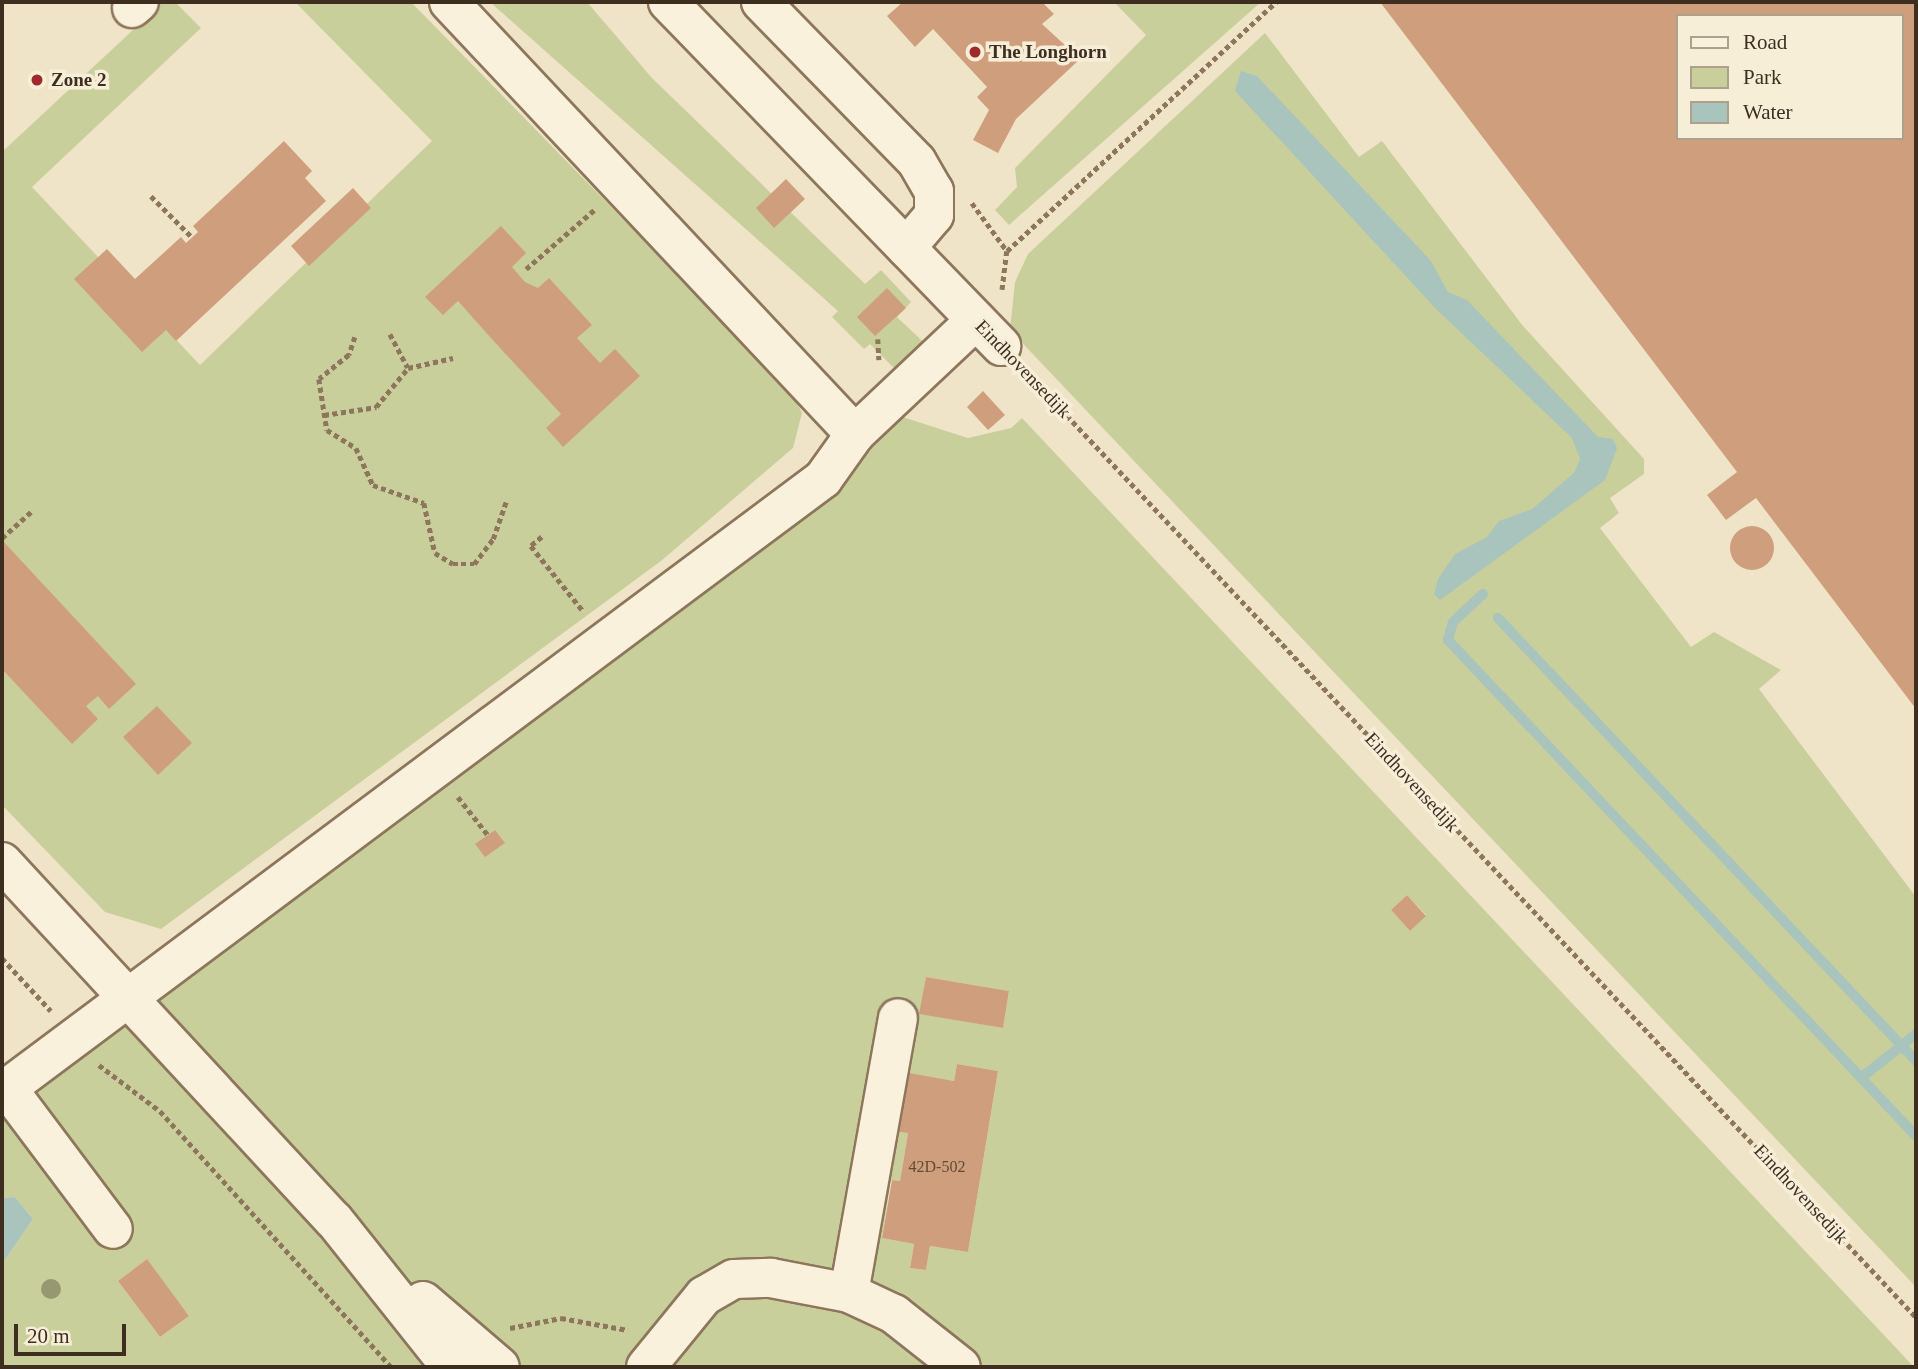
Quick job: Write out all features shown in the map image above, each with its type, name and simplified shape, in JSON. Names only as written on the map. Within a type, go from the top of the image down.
[{"type":"street","points":[[449,2],[623,184],[855,434]]},
{"type":"street","name":"Eindhovensedijk","points":[[668,2],[988,333]]},
{"type":"street","points":[[761,2],[917,162],[934,191],[934,215],[906,248]]},
{"type":"street","points":[[113,1229],[4,1090],[823,479],[855,434],[988,333]]},
{"type":"street","points":[[2,862],[334,1220],[476,1361]]},
{"type":"street","points":[[849,1293],[898,1018]]},
{"type":"street","points":[[653,1358],[704,1296],[734,1279],[771,1278],[849,1293],[894,1314],[961,1367]]},
{"type":"path","points":[[1007,251],[1276,2]]},
{"type":"path","points":[[526,270],[623,184]]},
{"type":"path","points":[[151,196],[192,237]]},
{"type":"path","name":"Eindhovensedijk","points":[[988,333],[1916,1317]]},
{"type":"path","points":[[390,334],[408,368]]},
{"type":"path","points":[[355,337],[349,355],[319,379],[327,430],[356,448],[373,485],[424,503],[435,553],[453,564],[474,564],[485,555],[507,499]]},
{"type":"path","points":[[324,415],[387,402],[408,368],[453,358]]},
{"type":"path","points":[[2,538],[32,511]]},
{"type":"path","points":[[542,537],[531,546],[606,641]]},
{"type":"path","points":[[437,769],[488,835]]},
{"type":"path","points":[[2,958],[4,965],[75,1037],[106,1073],[160,1111],[391,1367]]},
{"type":"path","points":[[476,1361],[524,1322],[561,1318],[631,1330],[653,1358]]},
{"type":"green space","points":[[163,2],[175,2],[201,28],[32,187],[200,365],[432,141],[295,2],[411,2],[791,391],[802,413],[793,448],[661,561],[161,929],[105,912],[2,805],[2,152]]},
{"type":"green space","points":[[490,2],[587,2],[652,78],[865,284],[881,270],[911,302],[897,317],[935,353],[903,377],[870,344],[864,349],[832,317],[838,311]]},
{"type":"green space","points":[[1114,2],[1261,2],[1009,225],[995,210],[1017,187],[1015,168],[1146,35]]},
{"type":"green space","points":[[1265,33],[1359,157],[1382,141],[1523,326],[1644,459],[1644,474],[1610,498],[1619,513],[1600,528],[1691,647],[1714,632],[1781,670],[1759,689],[1916,897],[1916,1287],[1010,330],[1015,282],[1028,254]]},
{"type":"green space","points":[[881,410],[968,438],[1011,428],[1022,418],[1914,1367],[500,1367],[446,1322],[451,1367],[2,1367],[2,1264],[33,1219],[15,1197],[2,1198],[2,1092]],"holes":[[[1407,895],[1426,915],[1410,931],[1391,910]],[[926,977],[1009,991],[1003,1028],[920,1013]],[[957,1064],[998,1071],[968,1252],[930,1246],[926,1270],[910,1268],[914,1244],[882,1238],[891,1180],[900,1181],[908,1133],[900,1132],[909,1074],[954,1081]],[[146,1260],[189,1316],[160,1337],[118,1281]]]},
{"type":"water","points":[[1241,71],[1257,76],[1431,261],[1448,292],[1467,300],[1598,437],[1613,439],[1617,448],[1605,480],[1440,600],[1434,594],[1438,579],[1455,554],[1487,537],[1499,521],[1532,509],[1574,473],[1580,459],[1572,438],[1436,309],[1235,91]]},
{"type":"water","points":[[15,1197],[33,1219],[2,1264],[2,1198]]},
{"type":"building","points":[[903,2],[1042,2],[1054,14],[1042,24],[1080,59],[1016,119],[998,153],[973,140],[989,110],[977,97],[987,87],[933,29],[915,47],[887,16]]},
{"type":"building","points":[[1380,2],[1916,2],[1916,709],[1756,498],[1726,520],[1707,495],[1737,472]]},
{"type":"building","points":[[284,141],[312,171],[305,178],[326,201],[176,341],[166,330],[142,352],[74,279],[107,249],[135,279],[181,237],[186,243],[198,232],[193,226]]},
{"type":"building","points":[[786,179],[805,199],[774,228],[756,208]]},
{"type":"building","points":[[353,188],[371,208],[309,266],[291,246]]},
{"type":"building","points":[[501,226],[526,253],[512,267],[525,282],[538,288],[549,278],[592,325],[577,338],[600,363],[615,349],[640,376],[563,447],[546,428],[561,414],[458,301],[443,315],[425,297]]},
{"type":"building","points":[[887,288],[906,308],[875,336],[857,317]]},
{"type":"building","points":[[983,391],[1005,415],[988,430],[967,407]]},
{"type":"building","points":[[1752,526],[1768,532],[1774,548],[1768,564],[1752,570],[1736,564],[1730,548],[1736,532]]},
{"type":"building","points":[[2,540],[136,684],[109,709],[98,696],[86,706],[98,719],[72,744],[2,669]]},
{"type":"building","points":[[157,706],[192,743],[158,775],[123,737]]},
{"type":"building","points":[[495,830],[505,843],[485,857],[475,844]]},
{"type":"building","points":[[1407,895],[1426,916],[1410,931],[1391,910]]},
{"type":"building","points":[[926,977],[1009,991],[1003,1028],[919,1014]]},
{"type":"building","points":[[957,1064],[998,1071],[968,1252],[930,1246],[926,1270],[910,1268],[914,1244],[882,1238],[892,1180],[900,1181],[908,1133],[899,1132],[909,1073],[954,1081]]},
{"type":"building","points":[[147,1259],[189,1316],[160,1337],[118,1281]]},
{"type":"waterway","points":[[1483,594],[1453,622],[1448,640],[1916,1136]]},
{"type":"waterway","points":[[1498,618],[1916,1061]]},
{"type":"waterway","points":[[1861,1078],[1916,1034]]},
{"type":"place","name":"The Longhorn","points":[[975,52]]},
{"type":"place","name":"Zone 2","points":[[37,80]]}]
